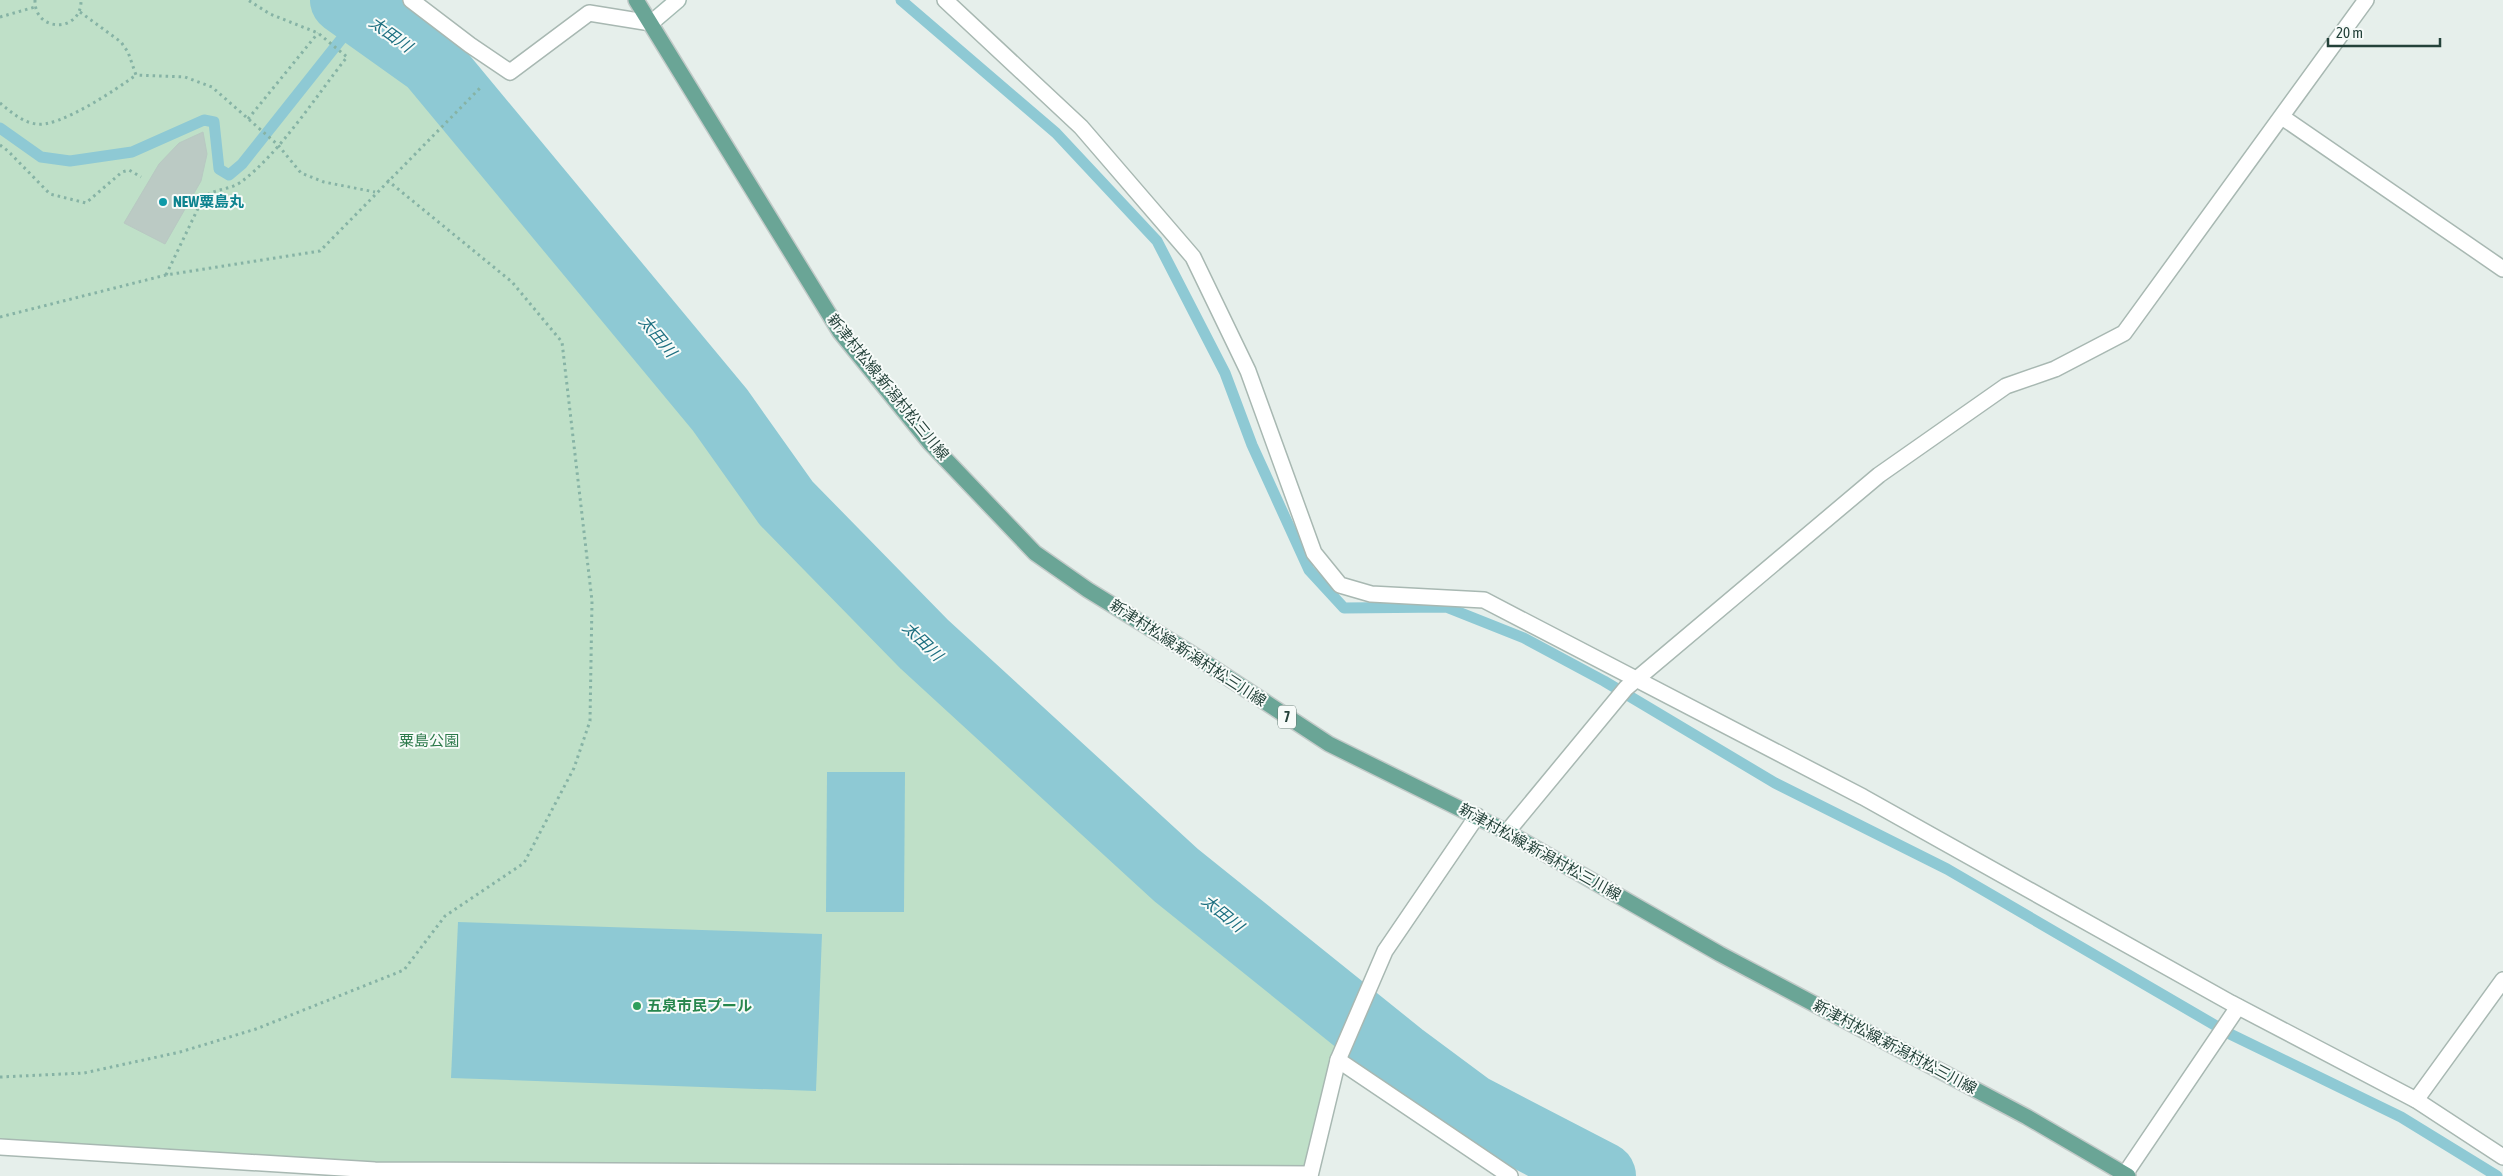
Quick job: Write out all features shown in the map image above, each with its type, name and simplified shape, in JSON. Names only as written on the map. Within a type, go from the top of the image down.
[{"type":"main road","name":"新津村松線;新潟村松三川線","points":[[636,0],[840,332],[930,443],[1035,553],[1088,590],[1192,654],[1329,744],[1507,832],[1720,954],[2027,1118],[2127,1175]]},
{"type":"street","points":[[412,0],[510,72],[589,13],[651,23],[678,0]]},
{"type":"street","points":[[945,0],[1081,127],[1193,257],[1248,371],[1314,552],[1340,586],[1371,594],[1484,600],[1863,797],[2238,1007],[2416,1100],[2503,1157]]},
{"type":"street","points":[[1507,832],[1636,678],[1879,475],[2006,386],[2055,369],[2124,333],[2366,0]]},
{"type":"street","points":[[2282,117],[2503,269]]},
{"type":"street","points":[[0,1148],[376,1173],[1310,1175],[1338,1060],[1385,951],[1477,816]]},
{"type":"street","points":[[2416,1100],[2503,980]]},
{"type":"street","points":[[2127,1175],[2238,1007]]},
{"type":"street","points":[[1338,1060],[1504,1174]]},
{"type":"path","points":[[35,0],[35,7],[46,23],[55,26],[65,25],[74,20],[80,12],[81,0]]},
{"type":"path","points":[[166,276],[203,198],[214,190],[229,188],[241,182],[278,146],[347,57],[318,33],[270,14],[248,0]]},
{"type":"path","points":[[0,17],[35,7]]},
{"type":"path","points":[[80,12],[121,42],[128,52],[136,75]]},
{"type":"path","points":[[248,119],[318,33]]},
{"type":"path","points":[[0,317],[166,276],[320,251],[387,180],[502,67]]},
{"type":"path","points":[[0,103],[22,120],[38,125],[56,120],[98,101],[136,75],[185,77],[212,87],[278,146],[301,173],[324,182],[376,192]]},
{"type":"path","points":[[0,145],[50,194],[86,203],[122,172],[130,170],[141,177]]},
{"type":"path","points":[[0,1077],[84,1073],[180,1052],[256,1029],[404,970],[445,916],[524,863],[574,768],[590,721],[592,602],[562,342],[512,282],[387,180]]},
{"type":"green space","name":"粟島公園","points":[[0,0],[344,0],[431,62],[720,410],[786,503],[924,644],[1176,875],[1281,957],[1353,1026],[1310,1174],[528,1169],[0,1147]]},
{"type":"water","points":[[827,772],[905,772],[904,912],[826,912]]},
{"type":"water","name":"五泉市民プール","points":[[458,922],[822,934],[816,1091],[451,1078]]},
{"type":"building","name":"NEW粟島丸","points":[[203,132],[207,154],[201,181],[165,244],[124,223],[159,164],[179,143]]},
{"type":"waterway","name":"太田川","points":[[344,0],[431,62],[720,410],[786,503],[924,644],[1176,875],[1401,1056],[1471,1108],[1602,1176]]},
{"type":"waterway","points":[[901,0],[1056,133],[1157,241],[1225,373],[1252,445],[1309,570],[1344,608],[1446,607],[1524,638],[1604,681],[1775,783],[1947,869],[2230,1034],[2401,1117],[2497,1176]]},
{"type":"waterway","points":[[0,128],[41,157],[70,161],[132,152],[204,120],[214,122],[219,169],[229,175],[242,164],[362,13]]},
{"type":"place","name":"NEW粟島丸","points":[[163,202]]},
{"type":"place","name":"五泉市民プール","points":[[637,1006]]}]
